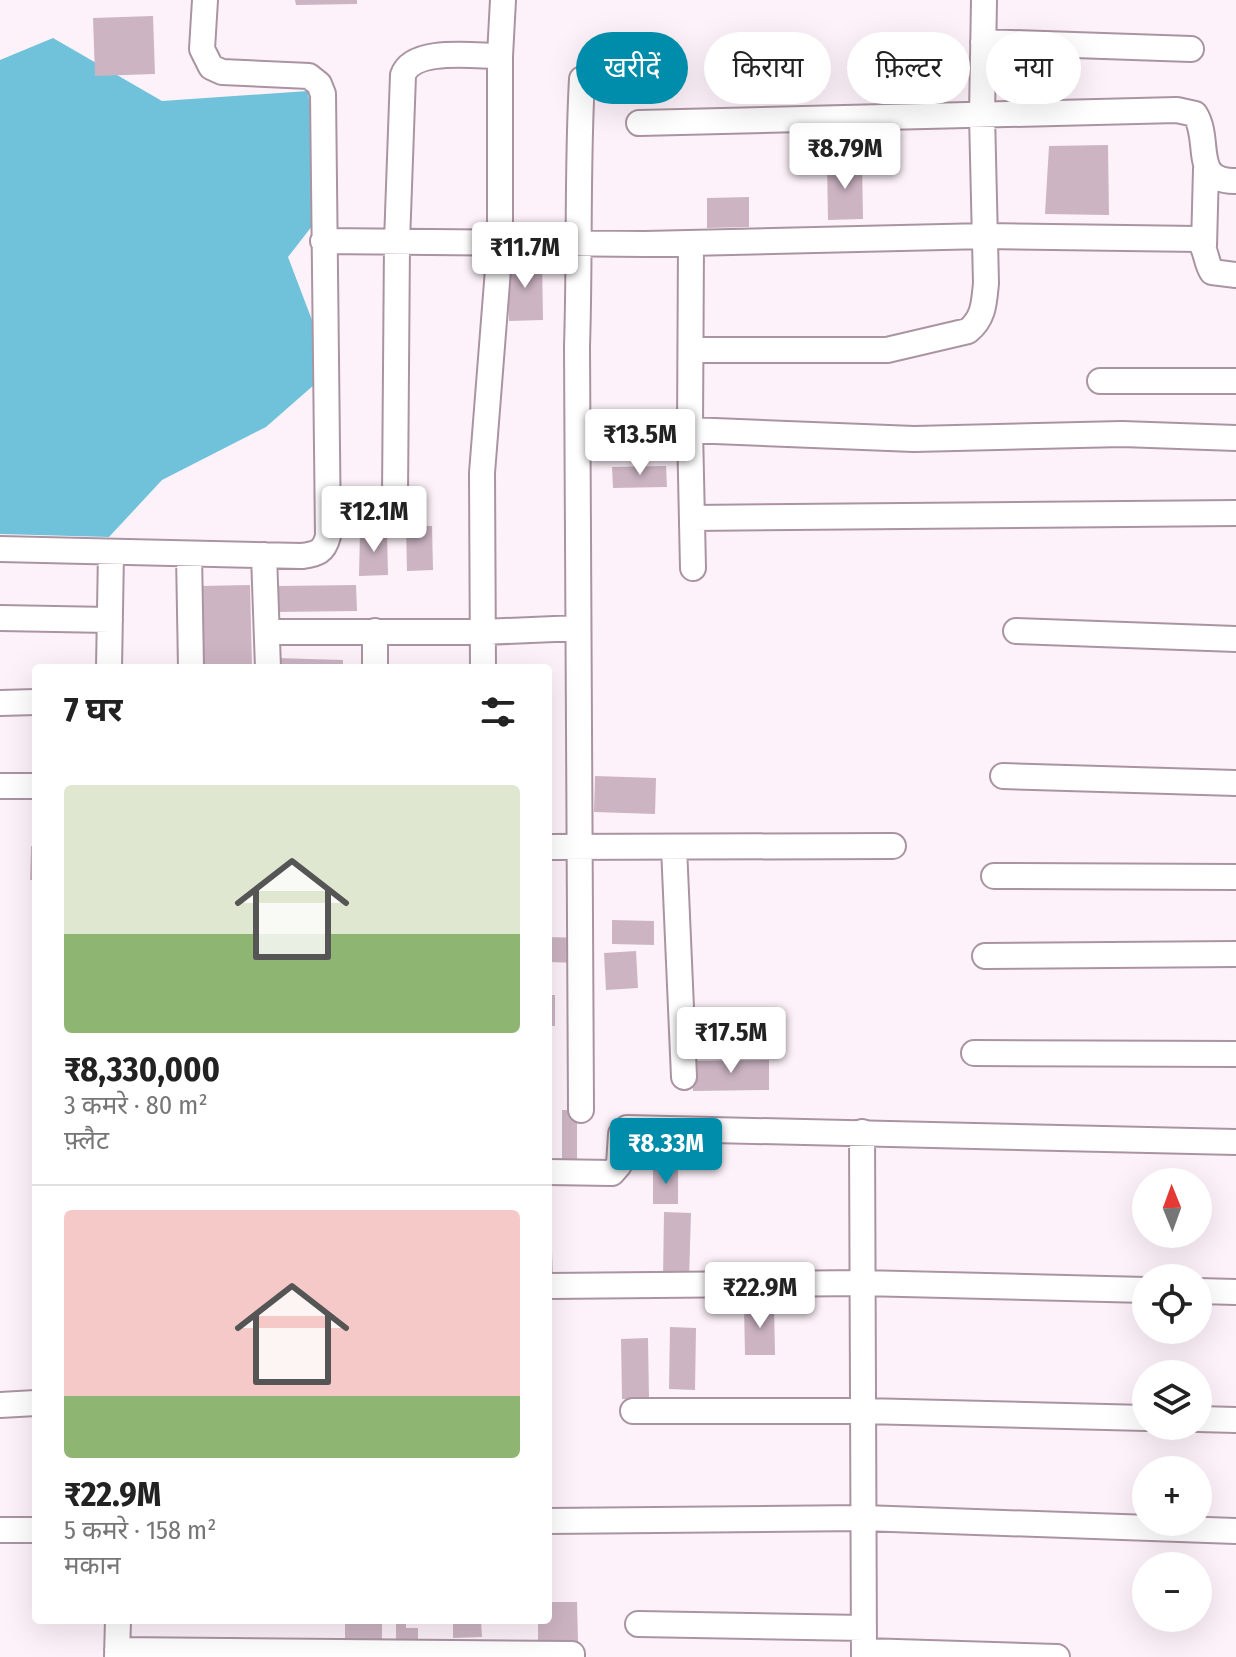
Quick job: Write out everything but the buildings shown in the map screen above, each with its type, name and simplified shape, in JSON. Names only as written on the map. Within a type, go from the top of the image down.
[{"type":"street","points":[[0,549],[264,555],[317,554],[325,547],[328,518],[323,94],[319,84],[309,76],[222,72],[211,67],[202,49],[205,0]]},
{"type":"street","points":[[483,664],[482,473],[500,244],[503,0]]},
{"type":"street","points":[[691,350],[887,350],[968,331],[981,319],[986,236],[982,115],[984,0]]},
{"type":"street","points":[[983,42],[1191,49]]},
{"type":"street","points":[[328,518],[381,514],[392,506],[395,497],[397,242],[403,75],[407,66],[421,57],[500,56]]},
{"type":"street","points":[[581,104],[577,346],[581,1110]]},
{"type":"street","points":[[639,123],[1177,110],[1195,114],[1202,124],[1206,169],[1204,246],[1212,272],[1236,275]]},
{"type":"street","points":[[1206,169],[1225,182],[1236,181]]},
{"type":"street","points":[[323,241],[691,243],[986,236],[1198,239],[1204,246]]},
{"type":"street","points":[[691,243],[693,568]]},
{"type":"street","points":[[1100,381],[1236,381]]},
{"type":"street","points":[[690,430],[914,439],[1122,434],[1236,438]]},
{"type":"street","points":[[693,518],[1236,513]]},
{"type":"street","points":[[109,664],[111,552]]},
{"type":"street","points":[[189,554],[191,664]]},
{"type":"street","points":[[264,555],[268,664]]},
{"type":"street","points":[[0,618],[110,620]]},
{"type":"street","points":[[267,632],[483,632],[578,628]]},
{"type":"street","points":[[375,631],[375,664]]},
{"type":"street","points":[[1016,631],[1236,639]]},
{"type":"street","points":[[0,703],[32,702]]},
{"type":"street","points":[[1003,776],[1236,783]]},
{"type":"street","points":[[0,786],[32,786]]},
{"type":"street","points":[[552,847],[893,846]]},
{"type":"street","points":[[674,847],[684,1077]]},
{"type":"street","points":[[994,876],[1236,877]]},
{"type":"street","points":[[985,956],[1236,954]]},
{"type":"street","points":[[974,1053],[1236,1054]]},
{"type":"street","points":[[552,1172],[612,1173],[619,1165],[621,1134],[627,1128],[1236,1142]]},
{"type":"street","points":[[862,1132],[864,1645]]},
{"type":"street","points":[[552,1286],[861,1283],[1132,1290]]},
{"type":"street","points":[[1212,1291],[1236,1292]]},
{"type":"street","points":[[0,1405],[32,1403]]},
{"type":"street","points":[[633,1411],[863,1411],[1132,1418]]},
{"type":"street","points":[[1212,1419],[1236,1420]]},
{"type":"street","points":[[552,1521],[863,1518],[1236,1531]]},
{"type":"street","points":[[0,1530],[32,1530]]},
{"type":"street","points":[[118,1624],[117,1654],[572,1654],[572,1657]]},
{"type":"street","points":[[638,1624],[864,1645],[1057,1657]]},
{"type":"water","points":[[53,38],[162,101],[308,91],[323,212],[288,257],[331,370],[266,427],[162,480],[109,537],[0,534],[0,60]]}]
